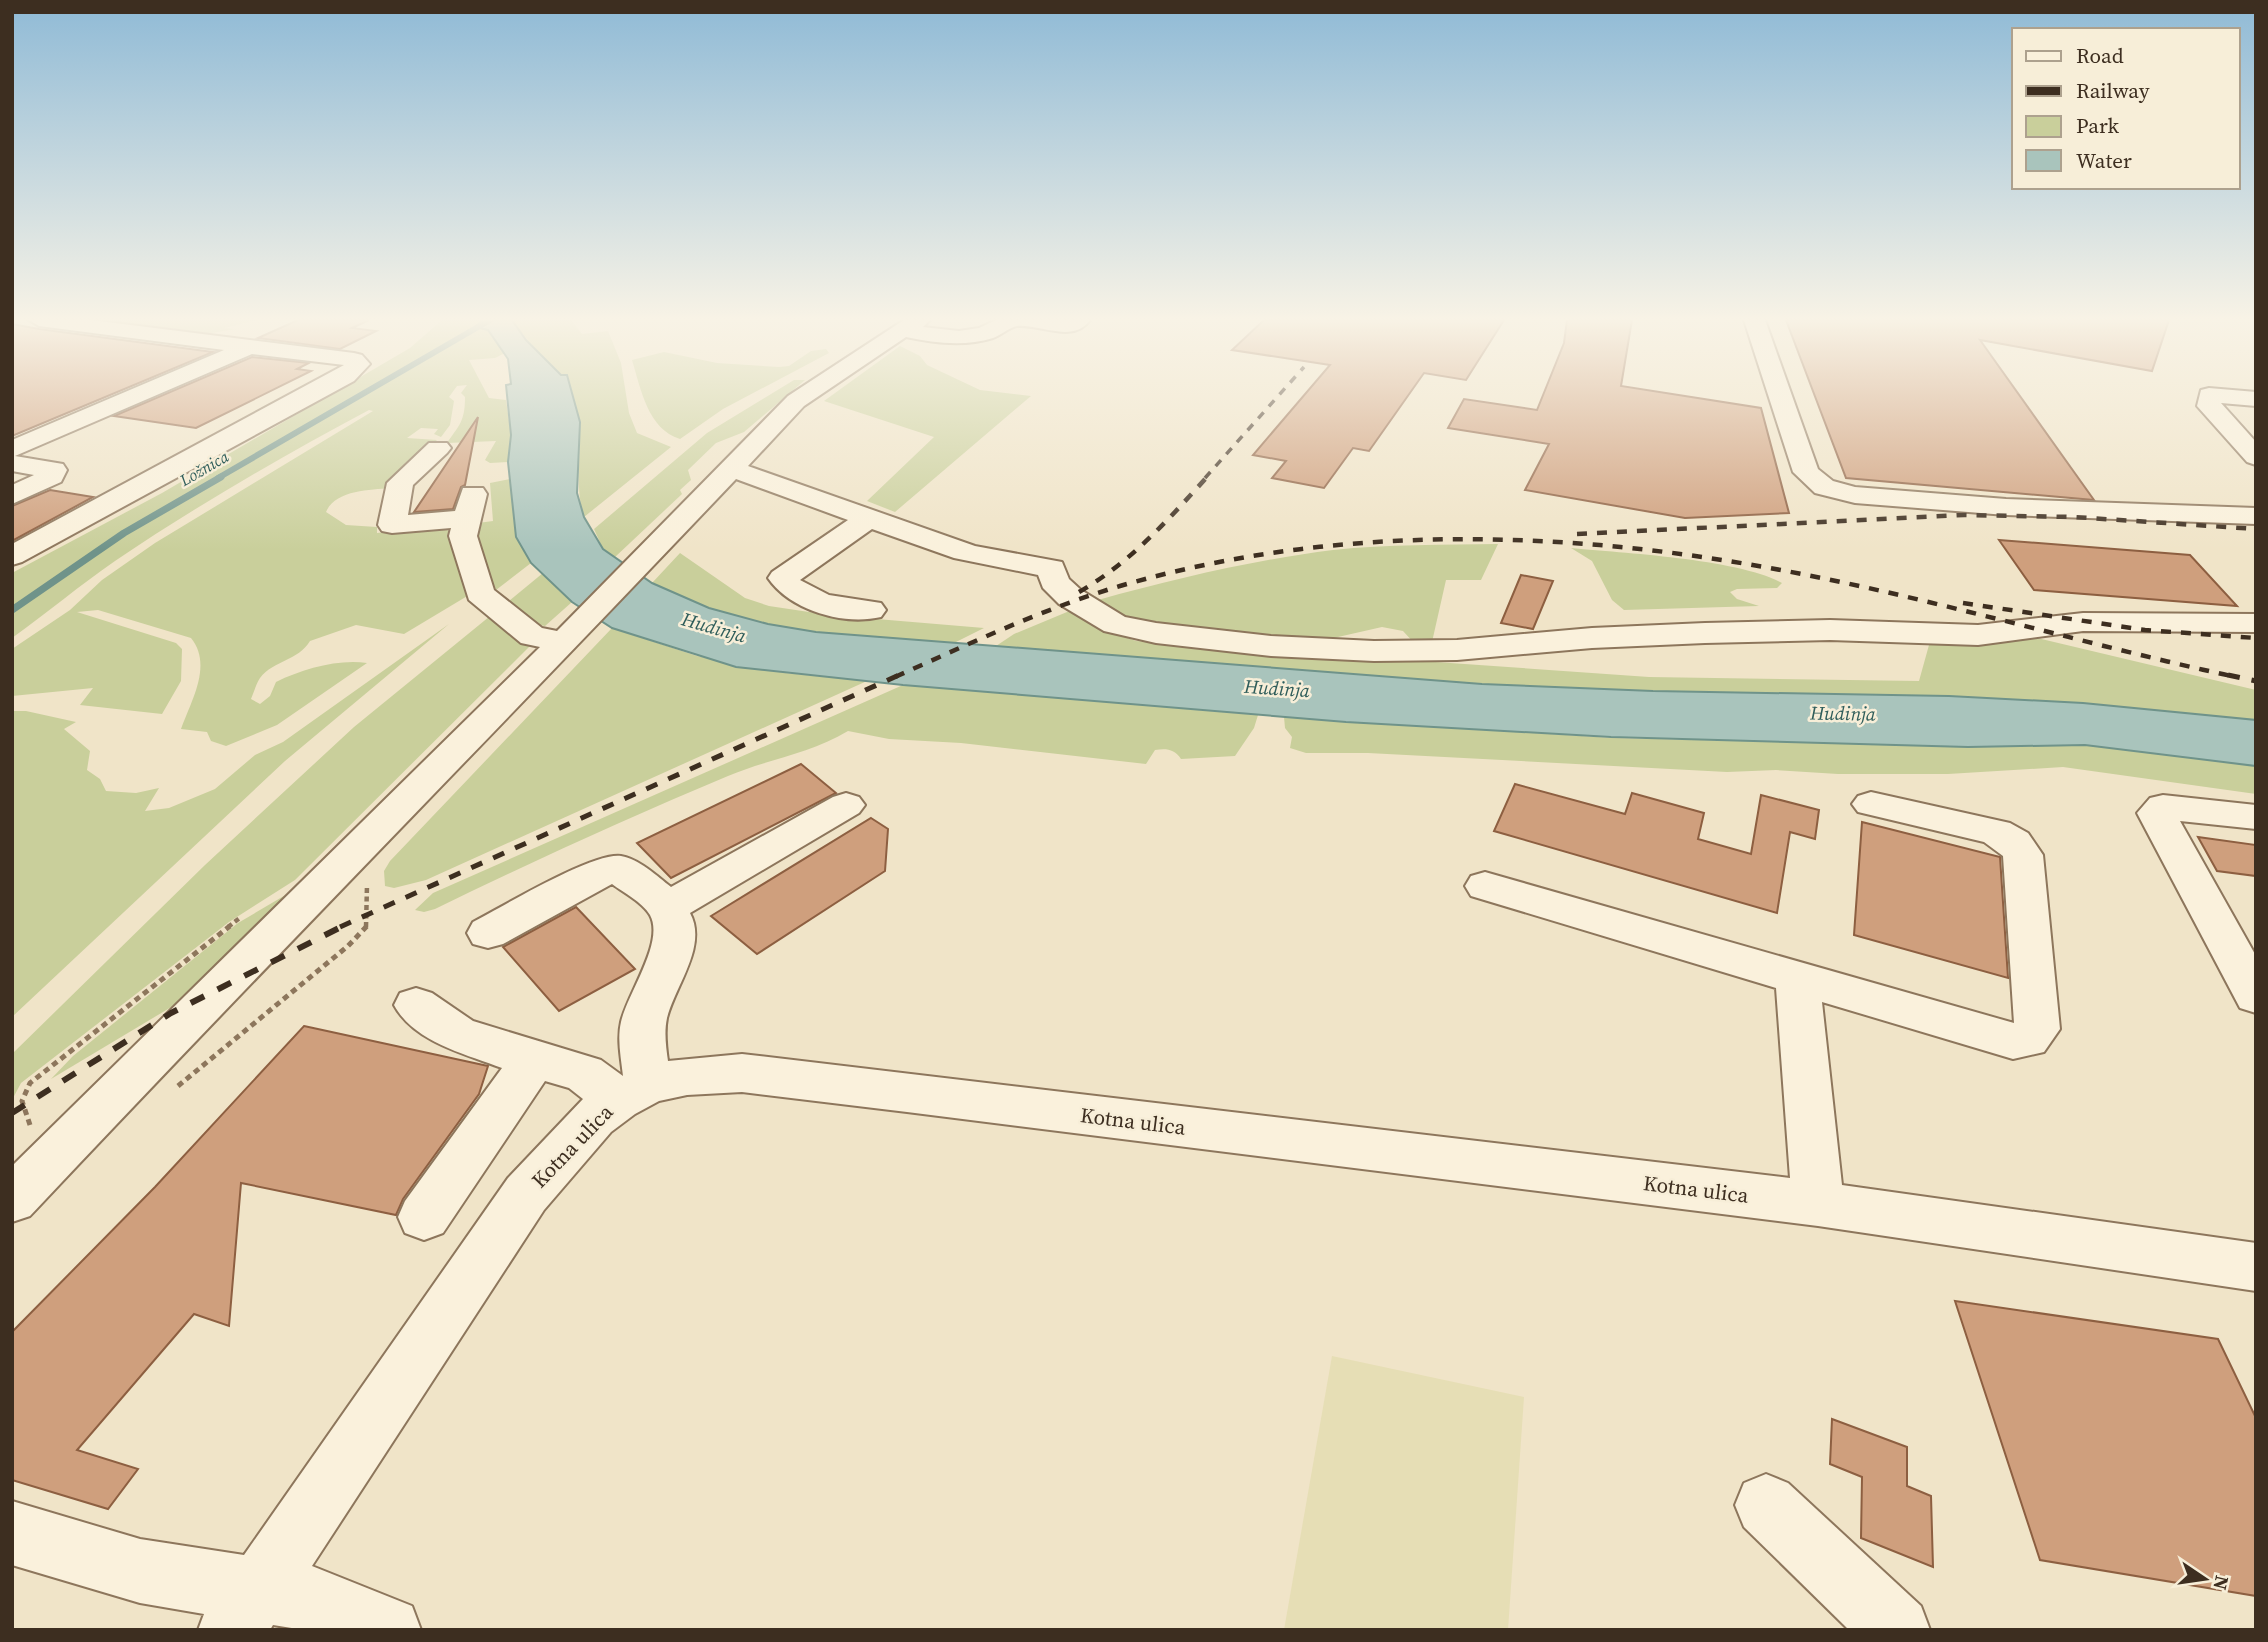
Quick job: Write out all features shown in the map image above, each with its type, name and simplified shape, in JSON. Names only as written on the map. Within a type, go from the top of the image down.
[{"type":"street","points":[[12,449],[134,397]]},
{"type":"street","points":[[12,556],[308,397]]},
{"type":"street","points":[[12,1200],[803,397]]},
{"type":"street","points":[[1780,397],[1806,472],[1824,487],[1855,495],[2006,507],[2256,516]]},
{"type":"street","points":[[2209,397],[2209,406],[2256,457]]},
{"type":"street","points":[[2228,397],[2256,399]]},
{"type":"street","points":[[438,448],[400,483],[392,525],[471,506],[463,536],[480,594],[532,636],[567,639]]},
{"type":"street","points":[[12,463],[54,470],[52,476],[12,496]]},
{"type":"street","points":[[730,469],[776,482],[1000,562],[1052,568],[1054,582],[1070,597],[1115,624],[1156,633],[1271,646],[1374,651],[1457,650],[1592,638],[1705,633],[1830,630],[1978,635],[2083,622],[2256,624]]},
{"type":"street","points":[[870,610],[828,605],[789,589],[783,578],[871,517]]},
{"type":"street","points":[[1485,886],[2013,1041],[2028,1039],[2037,1029],[2023,855],[2014,842],[1996,832],[1871,804]]},
{"type":"street","points":[[668,907],[846,805]]},
{"type":"street","points":[[2256,817],[2163,807],[2155,813],[2256,996]]},
{"type":"street","points":[[416,1005],[457,1033],[534,1060],[584,1073],[633,1092],[644,1017],[665,973],[674,933],[668,907],[619,869],[607,870],[488,933]]},
{"type":"street","points":[[1797,978],[1818,1204]]},
{"type":"street","points":[[424,1217],[534,1060]]},
{"type":"street","name":"Kotna ulica","points":[[245,1610],[526,1194],[594,1118],[633,1092],[687,1076],[742,1073],[1818,1204],[2256,1267]]},
{"type":"street","points":[[1766,1505],[1897,1630]]},
{"type":"street","points":[[12,1533],[140,1571],[245,1610],[311,1598],[388,1630]]},
{"type":"shaded area","points":[[1332,1356],[1524,1397],[1508,1630],[1284,1630]]},
{"type":"green space","points":[[327,397],[449,397],[454,401],[450,425],[441,437],[434,434],[438,429],[421,428],[407,438],[437,440],[403,467],[390,488],[345,495],[337,499],[326,512],[346,525],[377,527],[377,533],[446,525],[469,595],[404,634],[356,625],[310,641],[299,653],[266,672],[259,680],[251,699],[260,704],[270,696],[276,682],[309,669],[344,662],[367,663],[277,725],[226,746],[211,741],[207,732],[181,729],[200,671],[197,649],[191,638],[98,610],[77,612],[176,643],[182,649],[181,681],[162,714],[80,705],[93,688],[12,696],[12,649],[70,610],[102,580],[155,543],[373,411],[369,410],[304,445],[177,521],[102,570],[12,638],[12,573],[162,493]]},
{"type":"green space","points":[[465,397],[506,400],[511,435],[508,462],[490,463],[485,460],[496,441],[447,443],[460,423]]},
{"type":"green space","points":[[571,397],[626,397],[637,433],[671,447],[584,517],[579,494],[580,436]]},
{"type":"green space","points":[[643,397],[746,397],[723,409],[680,439],[660,427]]},
{"type":"green space","points":[[767,397],[785,397],[744,432],[716,443],[688,470],[691,480],[680,490],[682,494],[614,558],[603,549],[594,529],[707,433]]},
{"type":"green space","points":[[830,397],[1030,397],[895,512],[867,501],[934,437],[824,401]]},
{"type":"green space","points":[[510,479],[516,537],[531,563],[496,590],[479,550],[478,523],[493,521],[490,483]]},
{"type":"green space","points":[[1498,544],[1481,580],[1446,580],[1432,642],[1415,644],[1403,631],[1382,627],[1316,642],[1165,625],[1110,613],[1095,604],[1098,600],[1185,578],[1303,554],[1374,547]]},
{"type":"green space","points":[[1571,548],[1710,563],[1738,568],[1782,583],[1777,588],[1737,589],[1730,592],[1737,599],[1759,606],[1624,610],[1612,600],[1592,561]]},
{"type":"green space","points":[[680,553],[745,598],[769,606],[829,615],[984,628],[952,644],[816,632],[768,624],[709,608],[652,583]]},
{"type":"green space","points":[[543,573],[572,602],[545,626],[509,601]]},
{"type":"green space","points":[[1079,607],[1111,632],[1136,641],[1649,677],[1919,681],[1929,645],[2033,637],[2256,690],[2256,720],[2083,703],[1949,696],[1659,692],[1482,684],[996,646],[1014,634]]},
{"type":"green space","points":[[495,612],[533,643],[295,880],[229,922],[21,1083],[12,1100],[12,1054],[205,865],[354,727]]},
{"type":"green space","points":[[449,624],[285,761],[12,1017],[12,711],[26,711],[76,722],[64,729],[90,751],[87,770],[100,779],[106,791],[136,793],[159,788],[145,811],[169,808],[215,789],[255,755],[283,742]]},
{"type":"green space","points":[[612,628],[697,656],[786,673],[867,681],[426,880],[394,888],[385,886],[384,871],[390,861]]},
{"type":"green space","points":[[903,685],[1258,715],[1254,728],[1235,756],[1181,759],[1173,751],[1159,749],[1155,750],[1146,764],[961,743],[889,739],[848,731],[804,751],[743,770],[691,792],[435,909],[424,912],[415,910],[433,893]]},
{"type":"green space","points":[[1284,717],[1612,738],[1970,746],[2085,745],[2256,766],[2256,794],[2063,767],[1948,774],[1838,774],[1776,770],[1727,772],[1368,753],[1306,753],[1290,748],[1292,737],[1285,728]]},
{"type":"green space","points":[[294,890],[183,1000],[51,1079],[73,1056],[238,923]]},
{"type":"water","name":"Hudinja","points":[[507,397],[573,397],[580,422],[577,493],[584,517],[603,549],[652,583],[709,608],[768,624],[816,632],[1482,684],[1653,691],[1949,696],[2083,703],[2256,720],[2256,766],[2085,745],[1968,747],[1611,737],[1346,722],[903,685],[736,667],[612,628],[572,602],[531,563],[516,537],[508,462],[511,435]]},
{"type":"building","points":[[12,397],[106,397],[12,436]]},
{"type":"building","points":[[159,397],[259,397],[196,428],[114,416]]},
{"type":"building","points":[[1303,397],[1407,397],[1369,451],[1353,448],[1324,488],[1272,478],[1286,461],[1253,455]]},
{"type":"building","points":[[1542,397],[1689,397],[1761,408],[1789,513],[1685,518],[1525,490],[1549,444],[1448,428],[1464,399],[1537,410]]},
{"type":"building","points":[[1815,397],[2020,397],[2094,500],[1846,478]]},
{"type":"building","points":[[478,417],[465,485],[461,487],[453,509],[414,512]]},
{"type":"building","points":[[50,490],[93,497],[12,541],[12,506]]},
{"type":"building","points":[[1999,540],[2190,555],[2237,606],[2034,590]]},
{"type":"building","points":[[1521,575],[1553,581],[1533,629],[1501,623]]},
{"type":"building","points":[[801,764],[836,793],[671,878],[637,843]]},
{"type":"building","points":[[1515,784],[1625,814],[1632,793],[1704,813],[1698,839],[1751,854],[1761,795],[1819,810],[1815,839],[1790,832],[1777,913],[1494,831]]},
{"type":"building","points":[[871,818],[888,829],[885,871],[757,954],[711,916]]},
{"type":"building","points":[[1862,822],[2000,857],[2008,978],[1854,935]]},
{"type":"building","points":[[2198,837],[2256,845],[2256,876],[2217,871]]},
{"type":"building","points":[[576,907],[635,969],[559,1011],[503,947]]},
{"type":"building","points":[[304,1026],[488,1066],[479,1094],[403,1199],[396,1215],[241,1183],[229,1326],[194,1314],[77,1450],[138,1469],[108,1509],[12,1480],[12,1332],[155,1187]]},
{"type":"building","points":[[1955,1301],[2218,1339],[2256,1418],[2256,1596],[2040,1560]]},
{"type":"building","points":[[1832,1419],[1907,1447],[1907,1486],[1931,1496],[1933,1567],[1861,1538],[1862,1477],[1830,1464]]},
{"type":"waterway","name":"Ložnica","points":[[218,478],[358,397]]},
{"type":"waterway","name":"Ložnica","points":[[12,610],[124,533],[221,477]]},
{"type":"railway","points":[[1205,478],[1278,397]]},
{"type":"railway","points":[[1079,592],[1132,554],[1207,477]]},
{"type":"railway","points":[[1577,534],[1964,515],[2074,517],[2256,529]]},
{"type":"railway","points":[[895,677],[1034,616],[1120,586],[1199,566],[1279,552],[1359,543],[1440,539],[1603,545],[1764,567],[1883,591],[2236,677]]},
{"type":"railway","points":[[1963,603],[2145,630],[2256,638]]},
{"type":"railway","points":[[340,927],[899,675]]},
{"type":"railway","points":[[2228,675],[2256,681]]},
{"type":"railway","points":[[12,1113],[171,1013],[343,926]]}]
